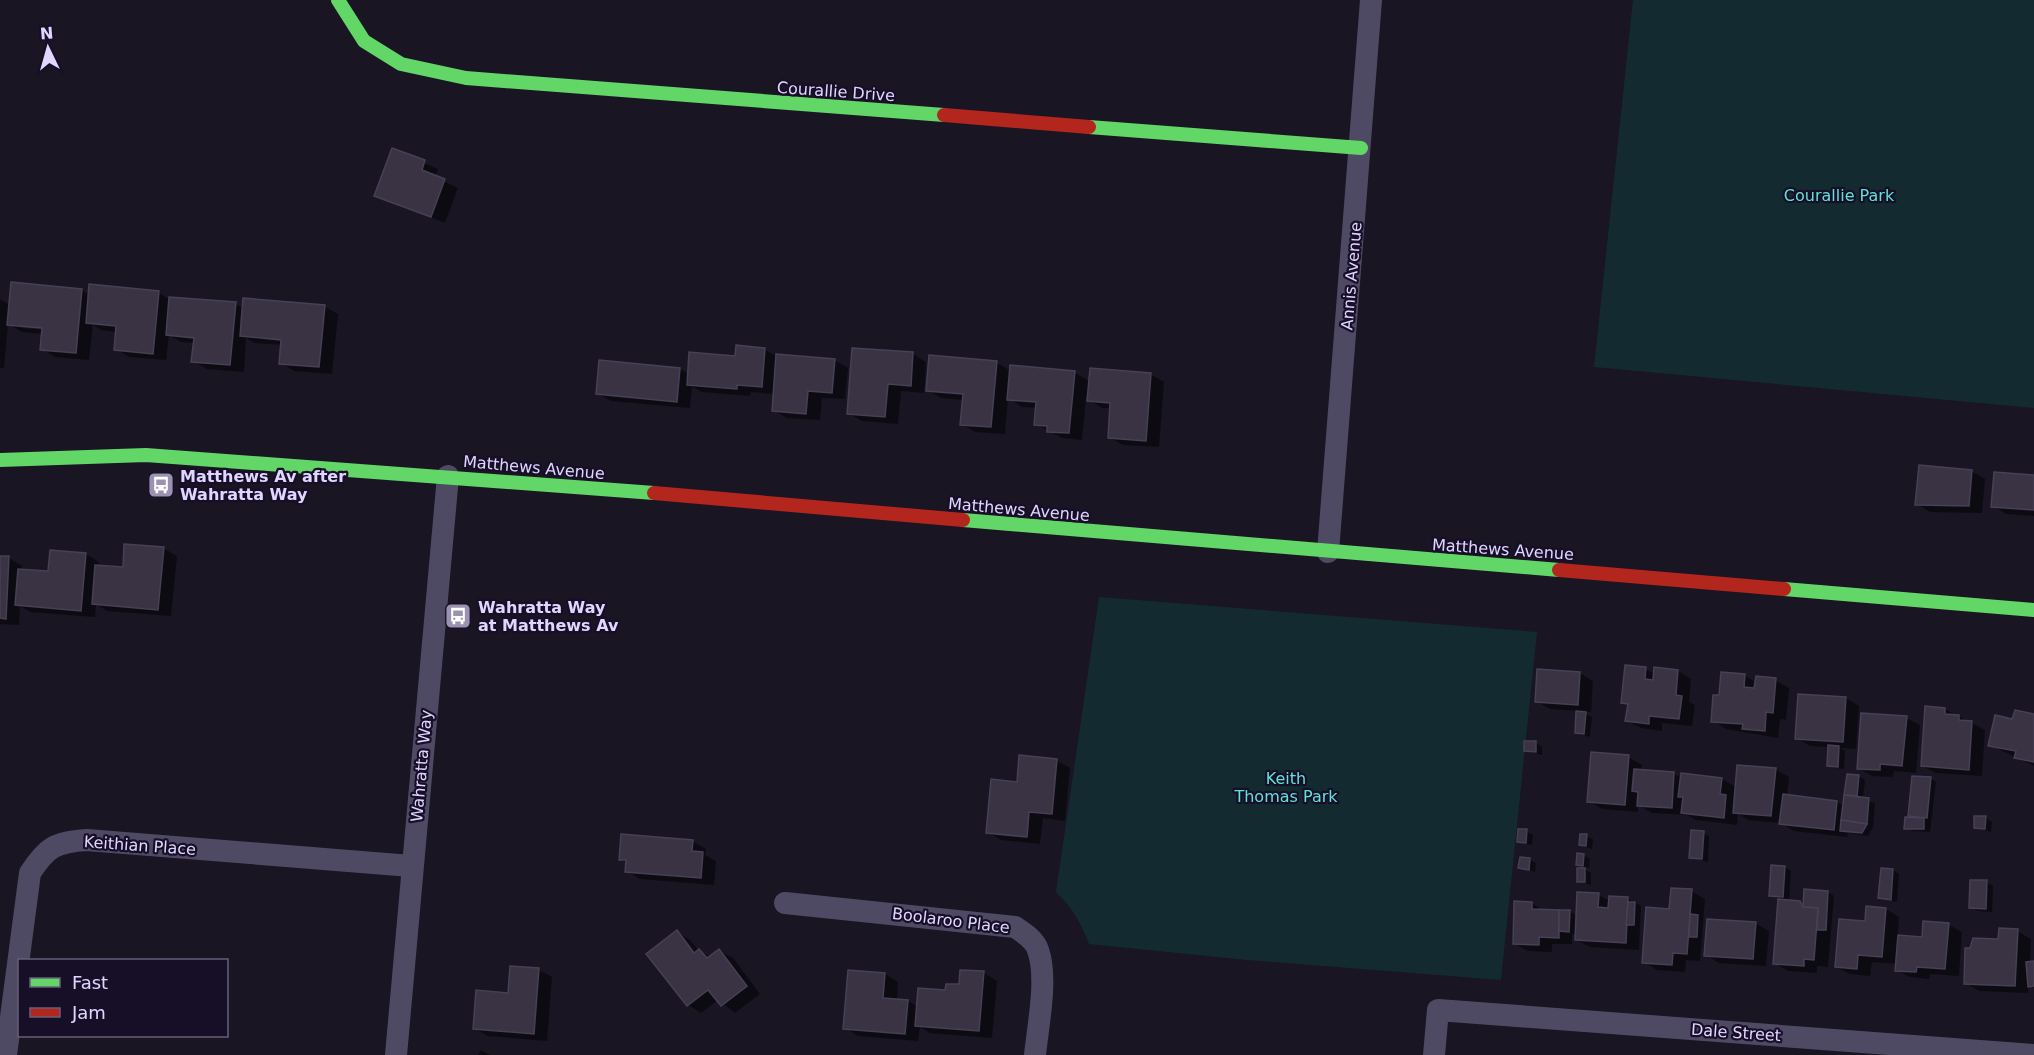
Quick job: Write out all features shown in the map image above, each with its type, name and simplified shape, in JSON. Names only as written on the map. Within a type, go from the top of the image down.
[{"type":"street","name":"Courallie Drive","points":[[338,0],[364,41],[401,64],[466,78],[1361,148]]},
{"type":"street","name":"Annis Avenue","points":[[1328,552],[1371,0]]},
{"type":"street","name":"Matthews Avenue","points":[[0,460],[147,454],[448,476],[2034,610]]},
{"type":"street","name":"Wahratta Way","points":[[396,1055],[411,866],[448,476]]},
{"type":"street","name":"Keithian Place","points":[[19,959],[30,873],[44,853],[63,842],[87,840],[411,866]]},
{"type":"street","name":"Boolaroo Place","points":[[785,903],[1015,927],[1029,936],[1038,948],[1042,970],[1035,1055]]},
{"type":"street","name":"Keithian Place","points":[[6,1055],[18,964]]},
{"type":"street","name":"Dale Street","points":[[1434,1055],[1438,1010],[2034,1055]]},
{"type":"green space","name":"Courallie Park","points":[[1633,0],[2034,0],[2034,408],[1594,367]]},
{"type":"green space","name":"Keith Thomas Park","points":[[1099,597],[1537,632],[1501,980],[1247,960],[1089,944],[1076,916],[1056,892]]},
{"type":"building","points":[[392,148],[425,160],[422,170],[445,179],[431,217],[374,196]]},
{"type":"building","points":[[11,282],[82,289],[76,353],[40,350],[42,328],[7,325]]},
{"type":"building","points":[[89,284],[159,291],[153,354],[114,350],[116,326],[86,323]]},
{"type":"building","points":[[169,297],[236,302],[230,365],[191,362],[194,338],[166,335]]},
{"type":"building","points":[[243,298],[325,305],[319,367],[279,364],[281,340],[240,336]]},
{"type":"building","points":[[736,345],[765,348],[762,387],[737,385],[737,389],[687,385],[689,352],[735,356]]},
{"type":"building","points":[[852,348],[913,352],[911,386],[888,384],[885,417],[847,414]]},
{"type":"building","points":[[776,354],[835,359],[832,393],[808,391],[806,414],[772,411]]},
{"type":"building","points":[[929,355],[997,361],[991,427],[960,425],[963,394],[926,391]]},
{"type":"building","points":[[599,360],[680,368],[677,402],[596,394]]},
{"type":"building","points":[[1010,365],[1075,371],[1069,433],[1047,432],[1047,426],[1034,425],[1036,402],[1007,400]]},
{"type":"building","points":[[1090,368],[1151,373],[1146,441],[1108,438],[1110,403],[1087,401]]},
{"type":"building","points":[[1919,465],[1972,470],[1969,506],[1915,505]]},
{"type":"building","points":[[1994,472],[2034,475],[2034,510],[1991,507]]},
{"type":"building","points":[[124,544],[164,547],[158,610],[92,604],[95,565],[123,567]]},
{"type":"building","points":[[50,550],[86,553],[81,611],[15,605],[18,569],[48,571]]},
{"type":"building","points":[[0,556],[9,556],[6,619],[0,618]]},
{"type":"building","points":[[1625,665],[1646,667],[1645,679],[1653,680],[1654,667],[1678,670],[1676,695],[1682,696],[1679,719],[1649,716],[1649,724],[1625,721],[1628,704],[1621,703]]},
{"type":"building","points":[[1537,669],[1580,672],[1578,705],[1535,702]]},
{"type":"building","points":[[1721,672],[1745,674],[1744,687],[1754,688],[1756,676],[1776,678],[1773,713],[1766,712],[1765,731],[1742,729],[1743,724],[1711,722],[1713,695],[1719,695]]},
{"type":"building","points":[[1798,694],[1846,697],[1843,742],[1795,739]]},
{"type":"building","points":[[1925,706],[1945,708],[1945,714],[1959,715],[1959,720],[1972,721],[1969,770],[1921,766]]},
{"type":"building","points":[[2015,710],[2034,714],[2034,762],[2014,758],[2016,751],[1988,746],[1995,715],[2012,719]]},
{"type":"building","points":[[1576,711],[1586,712],[1584,734],[1575,733]]},
{"type":"building","points":[[1861,713],[1907,716],[1902,766],[1880,764],[1880,770],[1857,769]]},
{"type":"building","points":[[1524,741],[1536,741],[1536,752],[1524,751]]},
{"type":"building","points":[[1828,745],[1839,746],[1838,767],[1827,766]]},
{"type":"building","points":[[1591,752],[1629,755],[1625,805],[1587,802]]},
{"type":"building","points":[[1019,755],[1057,759],[1052,814],[1029,812],[1027,837],[986,833],[991,779],[1017,782]]},
{"type":"building","points":[[1737,765],[1776,768],[1771,816],[1733,813]]},
{"type":"building","points":[[1634,769],[1674,772],[1672,808],[1637,806],[1638,792],[1632,791]]},
{"type":"building","points":[[1681,773],[1722,778],[1720,794],[1726,795],[1724,818],[1681,813],[1683,797],[1678,797]]},
{"type":"building","points":[[1847,774],[1859,775],[1857,796],[1844,795]]},
{"type":"building","points":[[1912,776],[1931,777],[1927,818],[1908,816]]},
{"type":"building","points":[[1783,794],[1837,801],[1834,830],[1779,824]]},
{"type":"building","points":[[1844,795],[1869,798],[1867,824],[1841,820]]},
{"type":"building","points":[[1974,816],[1986,816],[1985,829],[1974,828]]},
{"type":"building","points":[[1905,817],[1924,818],[1924,829],[1904,829]]},
{"type":"building","points":[[1841,820],[1867,824],[1862,833],[1840,831]]},
{"type":"building","points":[[1518,829],[1527,829],[1526,843],[1517,842]]},
{"type":"building","points":[[1691,830],[1704,831],[1702,859],[1689,858]]},
{"type":"building","points":[[621,834],[693,840],[692,851],[703,852],[701,878],[625,872],[626,860],[619,860]]},
{"type":"building","points":[[1580,834],[1587,834],[1586,846],[1579,845]]},
{"type":"building","points":[[1577,853],[1584,854],[1583,866],[1576,865]]},
{"type":"building","points":[[1520,857],[1530,858],[1529,870],[1518,868]]},
{"type":"building","points":[[1771,865],[1785,866],[1783,897],[1769,896]]},
{"type":"building","points":[[1577,868],[1585,868],[1585,882],[1577,882]]},
{"type":"building","points":[[1881,868],[1893,869],[1891,900],[1878,898]]},
{"type":"building","points":[[1970,880],[1987,880],[1986,909],[1969,908]]},
{"type":"building","points":[[1671,888],[1692,889],[1687,954],[1673,953],[1672,965],[1642,963],[1646,907],[1669,909]]},
{"type":"building","points":[[1804,889],[1828,891],[1826,930],[1817,930],[1818,908],[1803,907]]},
{"type":"building","points":[[1577,892],[1599,893],[1598,907],[1608,908],[1609,896],[1628,897],[1626,943],[1575,940]]},
{"type":"building","points":[[1778,899],[1800,901],[1803,907],[1818,908],[1814,960],[1804,959],[1804,966],[1773,964]]},
{"type":"building","points":[[1514,901],[1532,902],[1532,909],[1559,910],[1559,938],[1539,937],[1539,945],[1513,944]]},
{"type":"building","points":[[1628,902],[1635,902],[1634,925],[1626,925]]},
{"type":"building","points":[[1866,906],[1886,908],[1882,957],[1858,955],[1857,969],[1835,967],[1839,919],[1865,921]]},
{"type":"building","points":[[1559,910],[1570,910],[1569,932],[1559,931]]},
{"type":"building","points":[[1690,914],[1698,915],[1697,937],[1689,937]]},
{"type":"building","points":[[1707,919],[1756,922],[1753,959],[1704,956]]},
{"type":"building","points":[[1923,921],[1949,923],[1945,969],[1917,967],[1916,972],[1895,971],[1898,935],[1922,937]]},
{"type":"building","points":[[1999,928],[2018,929],[2015,986],[1964,984],[1965,948],[1970,948],[1973,938],[1998,939]]},
{"type":"building","points":[[677,930],[694,953],[699,949],[707,958],[719,949],[747,986],[721,1006],[708,990],[687,1006],[646,954]]},
{"type":"building","points":[[2034,961],[2034,986],[2028,987],[2026,962]]},
{"type":"building","points":[[510,966],[539,968],[534,1034],[473,1029],[476,990],[508,993]]},
{"type":"building","points":[[848,970],[885,973],[883,998],[908,1000],[905,1034],[843,1029]]},
{"type":"building","points":[[960,970],[984,971],[979,1031],[915,1026],[918,988],[945,990],[946,984],[959,984]]},
{"type":"traffic: fast","points":[[338,0],[364,41],[401,64],[466,78],[944,115]]},
{"type":"traffic: fast","points":[[1089,127],[1361,148]]},
{"type":"traffic: fast","points":[[0,460],[146,455],[654,493]]},
{"type":"traffic: fast","points":[[963,520],[1559,570]]},
{"type":"traffic: fast","points":[[1784,589],[2034,610]]},
{"type":"traffic: jam","points":[[944,115],[1089,127]]},
{"type":"traffic: jam","points":[[654,493],[963,520]]},
{"type":"traffic: jam","points":[[1559,570],[1784,589]]},
{"type":"place","name":"Matthews Av after Wahratta Way","points":[[161,485]]},
{"type":"place","name":"Wahratta Way at Matthews Av","points":[[458,616]]}]
